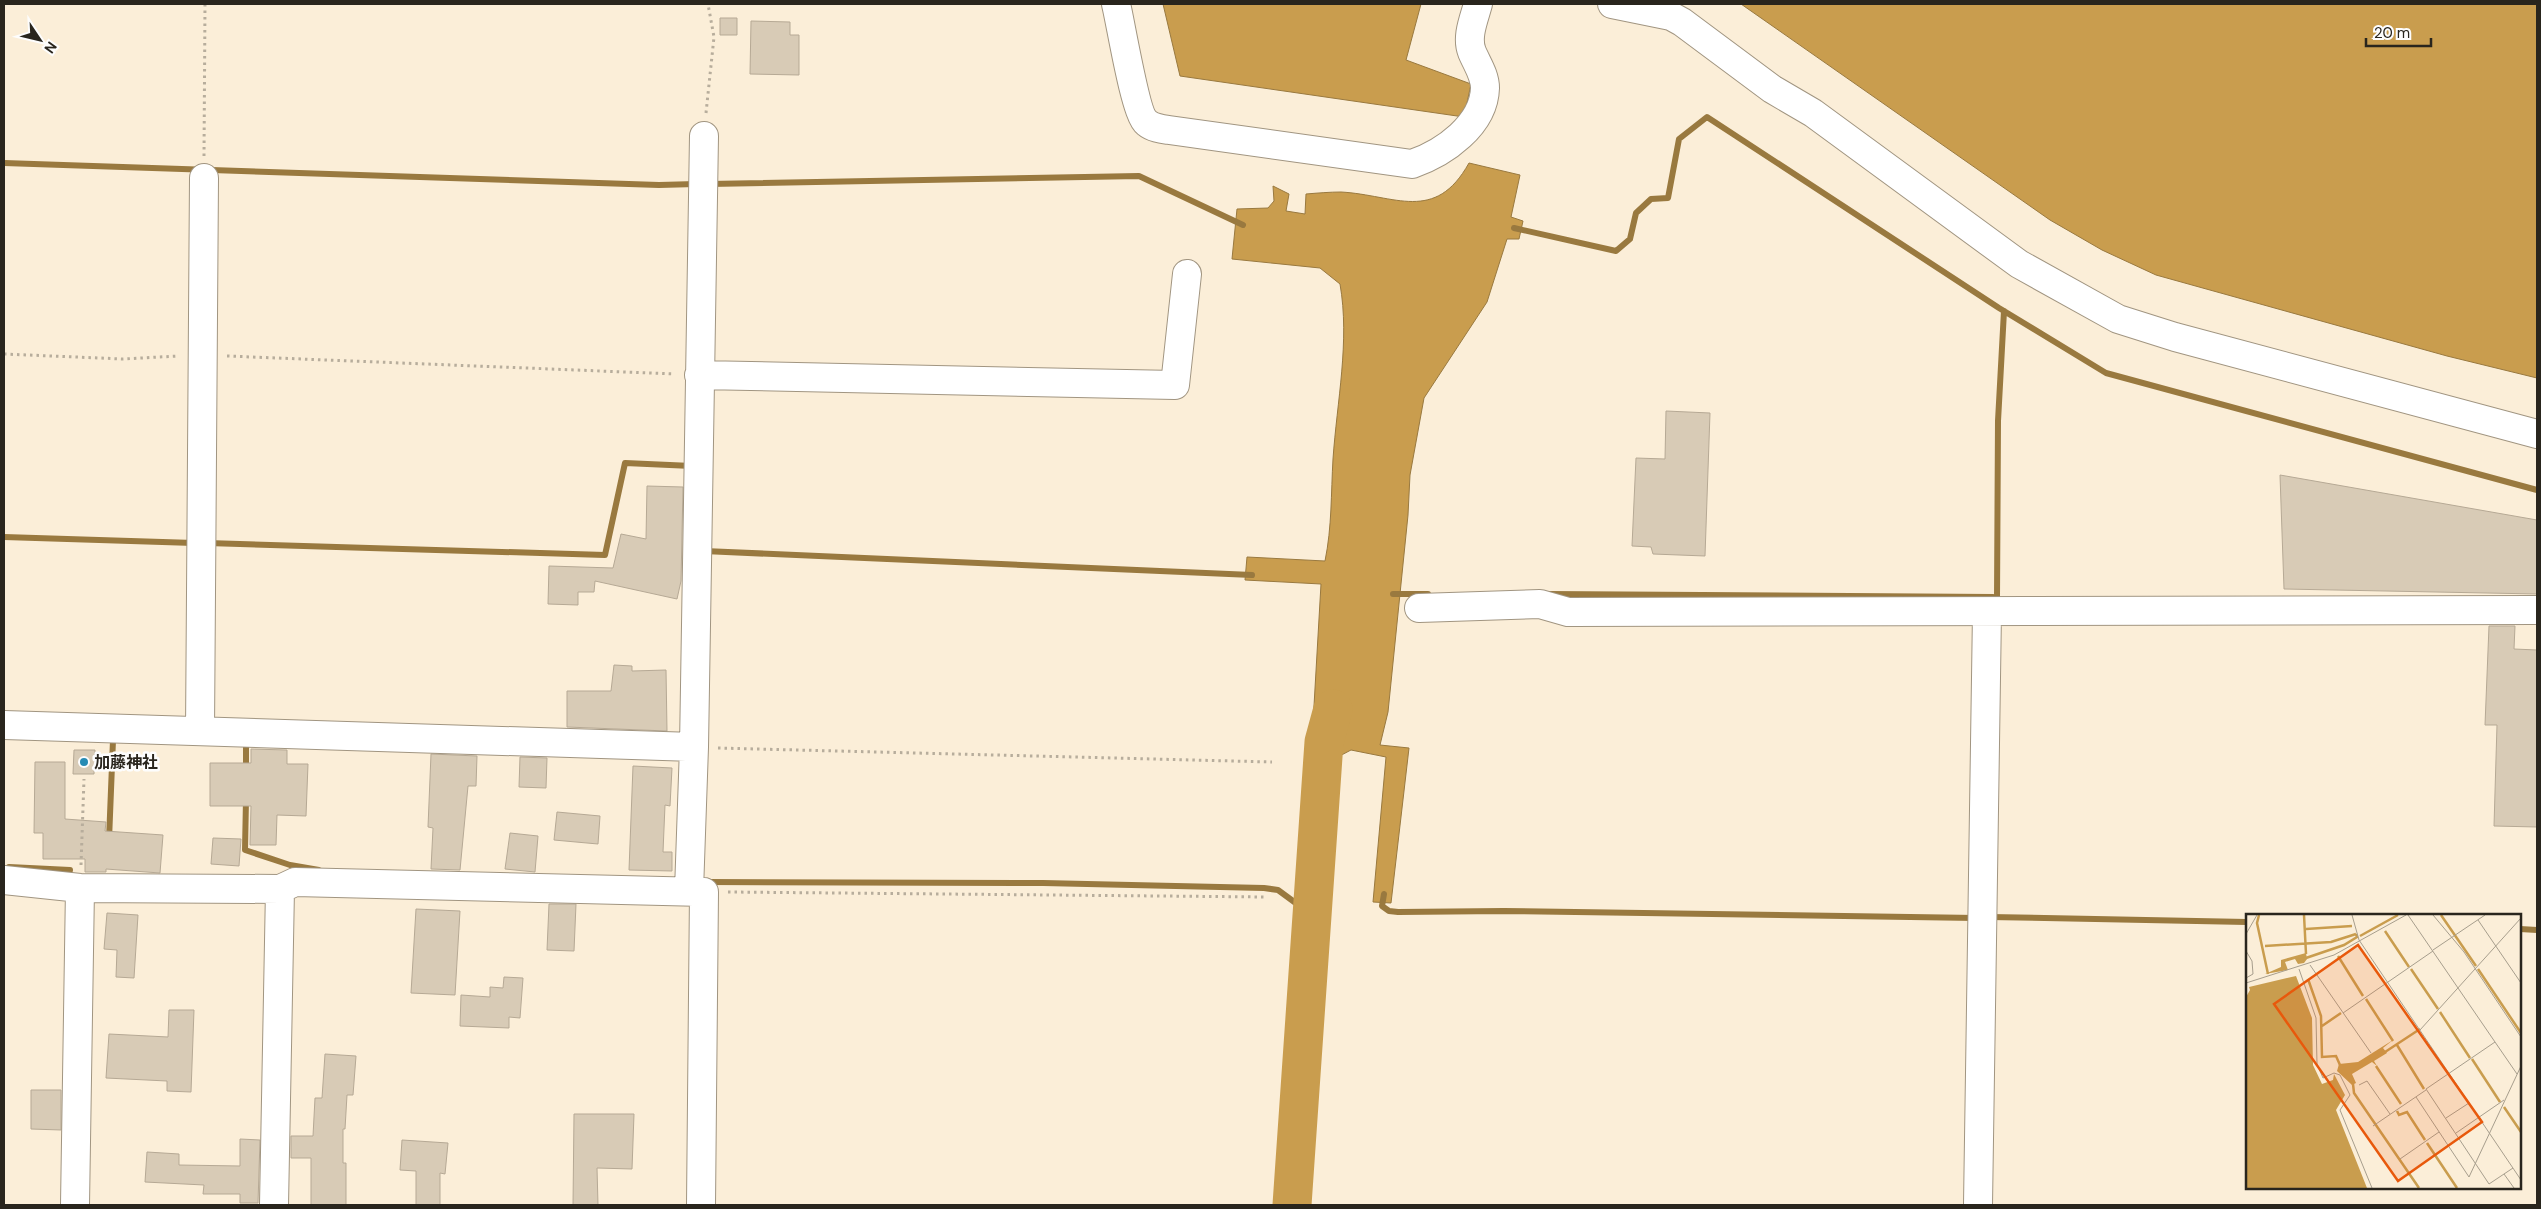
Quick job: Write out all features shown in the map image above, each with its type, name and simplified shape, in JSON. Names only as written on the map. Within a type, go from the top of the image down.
[{"type":"street","points":[[1116,4],[1136,98],[1141,115],[1146,123],[1169,130],[1412,164],[1426,160],[1445,148],[1476,119],[1485,89],[1483,77],[1472,51],[1470,37],[1478,4]]},
{"type":"street","points":[[1612,4],[1671,16],[1682,22],[1772,89],[1813,114],[2019,264],[2118,319],[2212,347],[2537,434]]},
{"type":"street","points":[[701,1205],[693,887],[704,136]]},
{"type":"street","points":[[200,731],[204,169]]},
{"type":"street","points":[[700,375],[1175,385],[1187,274]]},
{"type":"street","points":[[1419,608],[1540,604],[1568,612],[2537,610]]},
{"type":"street","points":[[1978,1205],[1987,612]]},
{"type":"street","points":[[4,725],[694,747]]},
{"type":"street","points":[[4,880],[80,888],[280,888],[295,882],[693,887]]},
{"type":"street","points":[[75,1205],[80,888]]},
{"type":"street","points":[[274,1205],[280,888]]},
{"type":"path","points":[[204,169],[205,4]]},
{"type":"path","points":[[704,136],[714,37],[708,4]]},
{"type":"path","points":[[4,354],[124,359],[202,355],[700,375]]},
{"type":"path","points":[[694,747],[1272,762]]},
{"type":"path","points":[[80,888],[84,779]]},
{"type":"path","points":[[693,887],[1267,897]]},
{"type":"shaded area","points":[[1163,4],[1421,4],[1406,60],[1471,84],[1464,117],[1180,76]]},
{"type":"shaded area","points":[[1741,4],[2537,4],[2537,378],[2447,356],[2156,275],[2102,250],[2050,220]]},
{"type":"shaded area","points":[[1469,163],[1520,175],[1511,217],[1523,221],[1519,239],[1507,239],[1487,302],[1424,398],[1410,475],[1408,515],[1388,712],[1380,745],[1409,748],[1391,903],[1373,902],[1386,757],[1351,750],[1332,760],[1311,758],[1321,584],[1245,580],[1247,557],[1325,561],[1330,523],[1333,459],[1342,371],[1344,327],[1340,284],[1320,268],[1232,259],[1237,209],[1268,208],[1274,201],[1273,186],[1289,194],[1286,211],[1305,214],[1306,194],[1341,192],[1412,202],[1428,200],[1442,194],[1456,182]]},
{"type":"building","points":[[720,18],[737,18],[737,35],[720,35]]},
{"type":"building","points":[[751,21],[790,22],[790,35],[799,35],[799,75],[750,74]]},
{"type":"building","points":[[1666,411],[1710,413],[1705,556],[1653,554],[1651,547],[1632,546],[1636,458],[1665,459]]},
{"type":"building","points":[[2280,475],[2537,520],[2537,594],[2284,589]]},
{"type":"building","points":[[647,486],[683,487],[681,581],[677,599],[595,581],[594,592],[578,592],[578,605],[548,604],[549,566],[613,568],[621,534],[646,539]]},
{"type":"building","points":[[2489,626],[2515,626],[2514,649],[2537,650],[2537,827],[2494,826],[2497,725],[2485,725]]},
{"type":"building","points":[[614,665],[632,666],[632,671],[666,670],[667,731],[567,727],[567,691],[611,691]]},
{"type":"building","points":[[251,749],[287,750],[287,764],[308,764],[306,816],[277,815],[276,845],[250,845],[251,806],[210,806],[210,763],[251,763]]},
{"type":"building","name":"加藤神社","points":[[74,750],[95,750],[94,774],[73,774]]},
{"type":"building","points":[[431,754],[477,756],[476,786],[468,786],[460,870],[431,869],[433,828],[428,827]]},
{"type":"building","points":[[520,757],[547,758],[546,788],[519,787]]},
{"type":"building","points":[[35,762],[65,762],[65,819],[106,822],[105,831],[163,835],[160,873],[106,869],[106,872],[85,872],[85,859],[43,859],[43,833],[34,833]]},
{"type":"building","points":[[633,766],[672,768],[670,806],[665,805],[663,852],[672,852],[672,871],[629,870]]},
{"type":"building","points":[[557,812],[600,816],[598,844],[554,840]]},
{"type":"building","points":[[510,833],[538,836],[535,872],[505,869]]},
{"type":"building","points":[[213,838],[241,839],[239,866],[211,864]]},
{"type":"building","points":[[549,904],[576,904],[574,951],[547,950]]},
{"type":"building","points":[[416,909],[460,911],[455,995],[411,993]]},
{"type":"building","points":[[107,913],[138,915],[134,978],[116,977],[117,950],[104,949]]},
{"type":"building","points":[[504,977],[523,978],[520,1018],[509,1017],[509,1028],[460,1026],[461,995],[490,997],[490,987],[503,988]]},
{"type":"building","points":[[169,1010],[194,1010],[191,1092],[167,1091],[167,1081],[106,1078],[109,1034],[168,1037]]},
{"type":"building","points":[[325,1054],[356,1056],[353,1095],[347,1095],[345,1129],[343,1129],[343,1163],[346,1163],[346,1205],[311,1205],[311,1158],[291,1158],[291,1136],[313,1136],[315,1098],[322,1098]]},
{"type":"building","points":[[31,1090],[61,1090],[61,1130],[31,1129]]},
{"type":"building","points":[[574,1114],[634,1114],[632,1169],[597,1168],[598,1205],[573,1205]]},
{"type":"building","points":[[240,1139],[260,1140],[258,1203],[240,1203],[240,1194],[203,1194],[204,1185],[145,1182],[147,1152],[179,1154],[179,1165],[240,1166]]},
{"type":"building","points":[[402,1140],[448,1143],[445,1174],[440,1173],[440,1205],[416,1205],[416,1171],[400,1170]]},
{"type":"waterway","points":[[1514,228],[1616,251],[1630,239],[1636,213],[1651,199],[1668,198],[1679,139],[1707,117],[1999,308],[2106,373],[2537,490]]},
{"type":"waterway","points":[[4,163],[659,185],[696,184]]},
{"type":"waterway","points":[[709,184],[1139,176],[1243,225]]},
{"type":"waterway","points":[[1997,599],[1998,421],[2004,311]]},
{"type":"waterway","points":[[207,543],[605,555],[625,463],[692,466]]},
{"type":"waterway","points":[[4,537],[194,543]]},
{"type":"waterway","points":[[704,551],[1252,575]]},
{"type":"waterway","points":[[1393,594],[1428,594]]},
{"type":"waterway","points":[[1546,594],[1993,597]]},
{"type":"waterway","points":[[1292,1205],[1324,742],[1333,709]]},
{"type":"waterway","points":[[109,840],[113,740],[119,740]]},
{"type":"waterway","points":[[243,742],[246,742],[246,771]]},
{"type":"waterway","points":[[246,799],[245,850],[290,865],[319,870]]},
{"type":"waterway","points":[[9,867],[70,870]]},
{"type":"waterway","points":[[706,882],[1043,883],[1264,888],[1278,890],[1312,915]]},
{"type":"waterway","points":[[1384,894],[1382,906],[1389,911],[1398,912],[1504,911],[1976,918]]},
{"type":"waterway","points":[[1989,917],[2246,922]]},
{"type":"waterway","points":[[2521,929],[2537,930]]},
{"type":"place","name":"加藤神社","points":[[84,762]]}]
